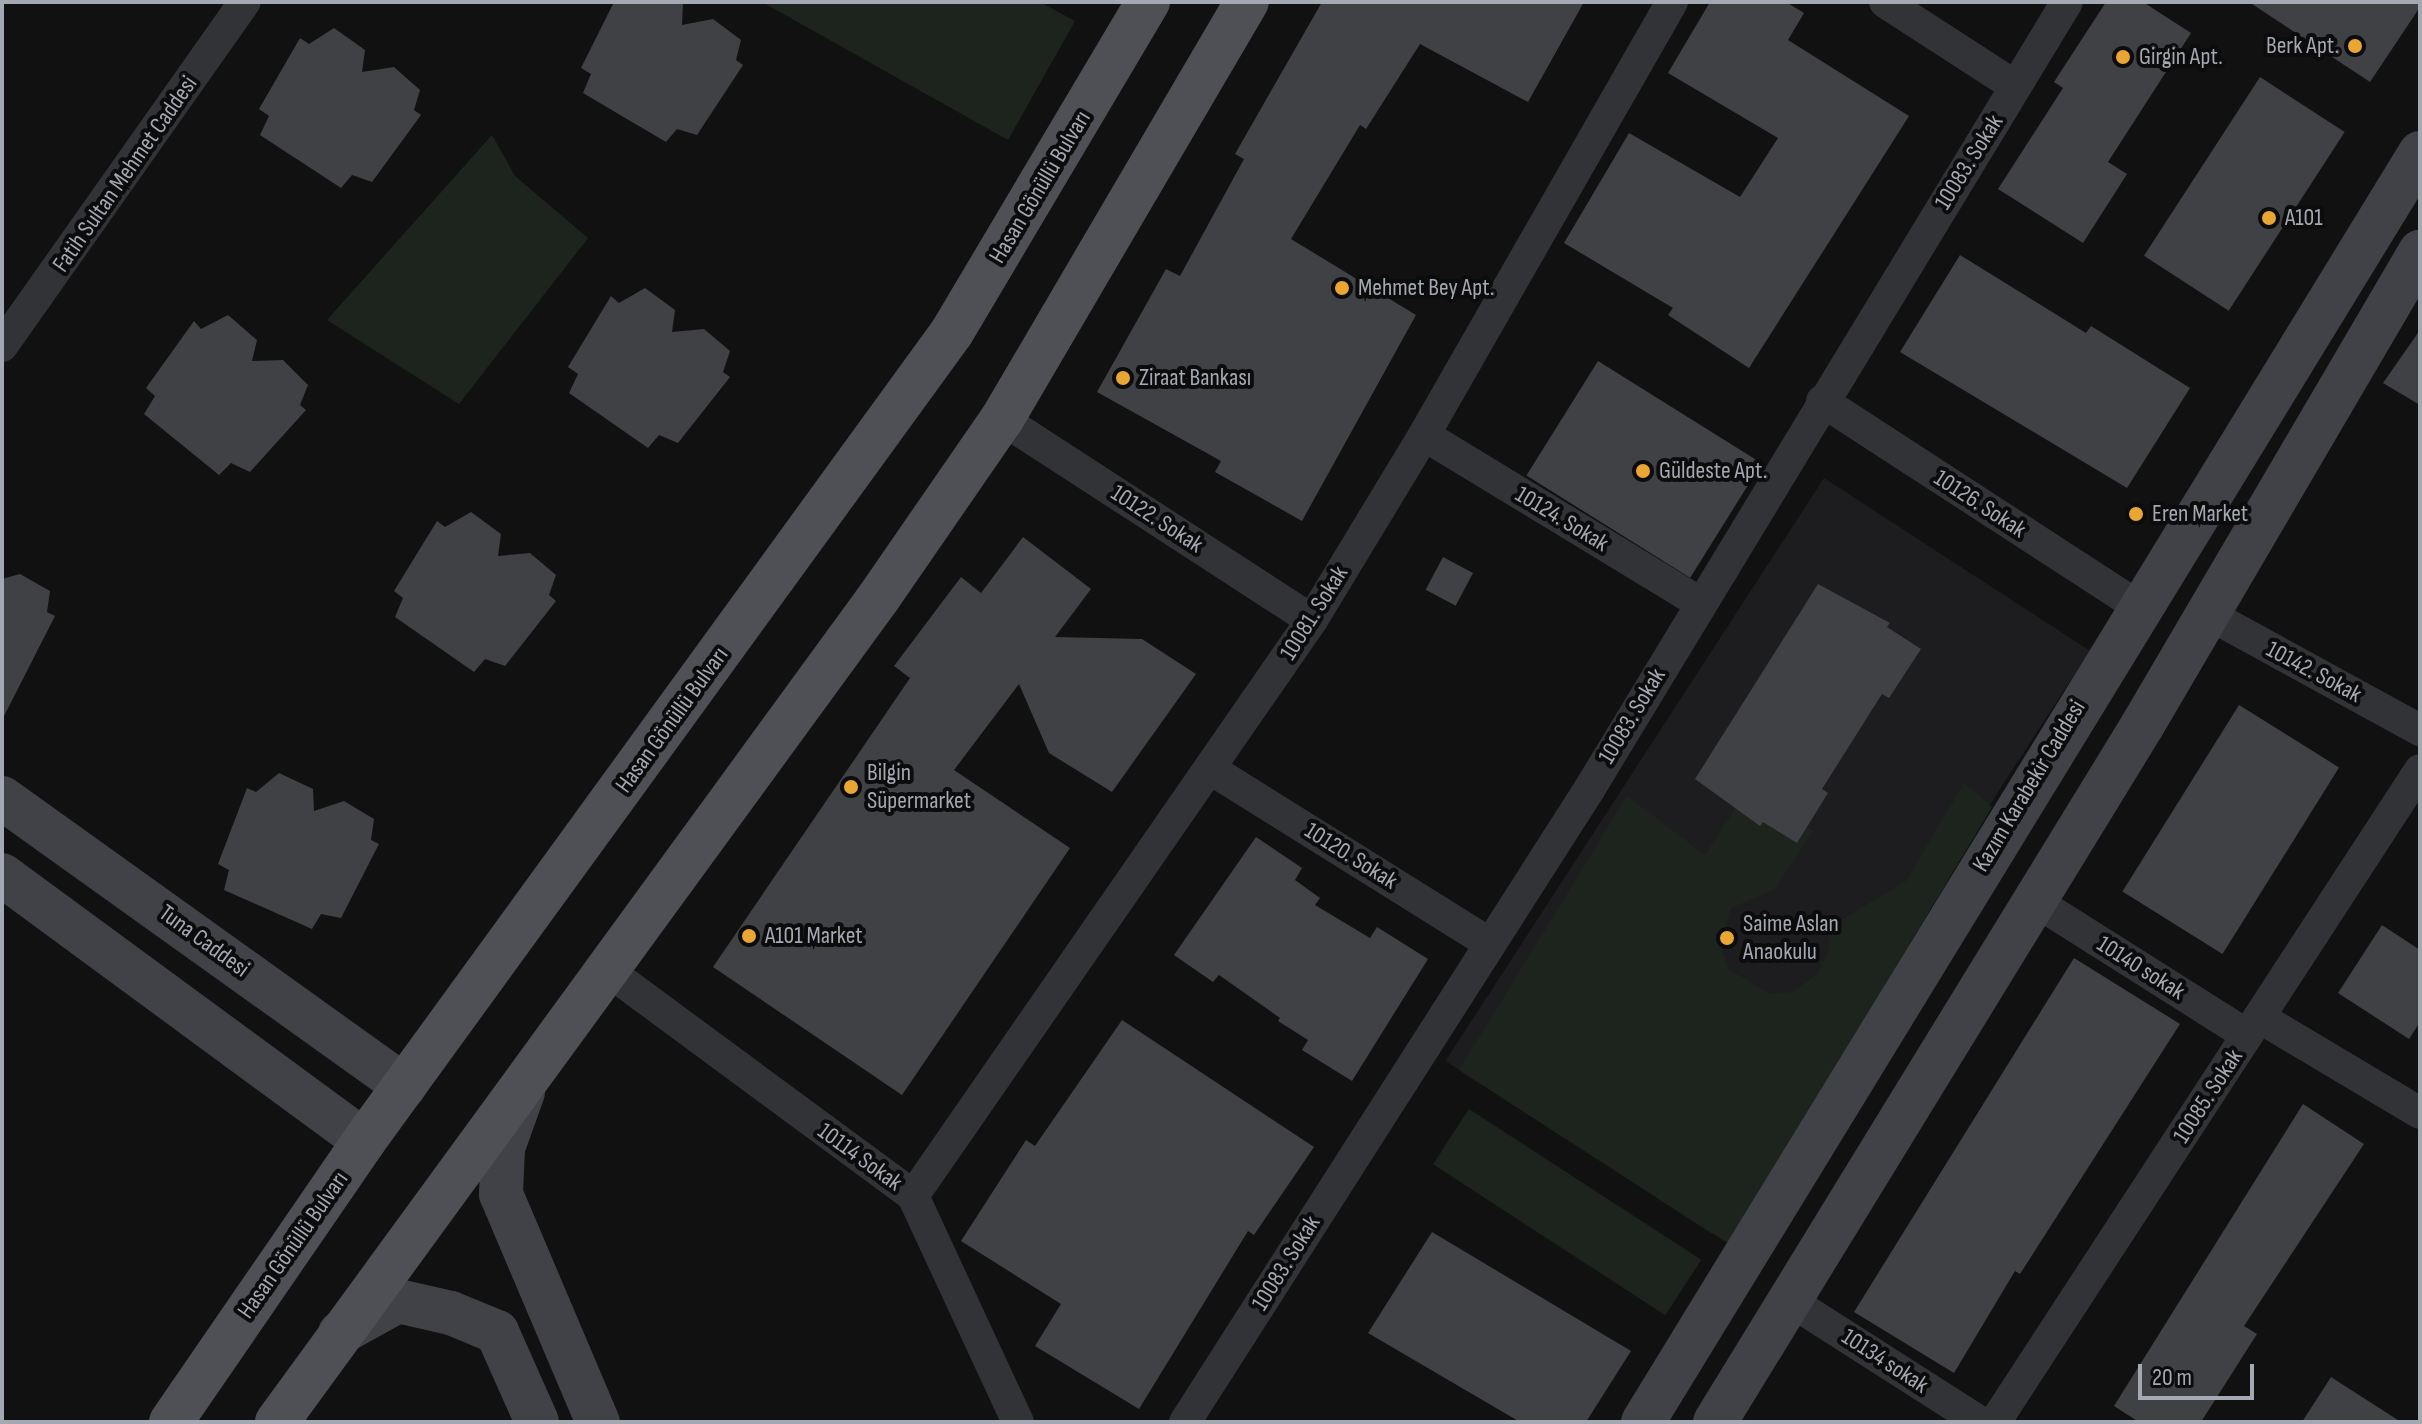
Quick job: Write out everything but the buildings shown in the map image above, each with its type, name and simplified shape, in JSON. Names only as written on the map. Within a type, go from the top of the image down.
[{"type":"main road","name":"Hasan Gönüllü Bulvarı","points":[[171,1422],[364,1141],[952,332],[1148,2]]},
{"type":"main road","points":[[277,1422],[607,970],[1002,419],[1247,2]]},
{"type":"street","name":"Fatih Sultan Mehmet Caddesi","points":[[2,346],[245,2]]},
{"type":"street","name":"10081. Sokak","points":[[913,1196],[1212,770],[1312,620],[1424,435],[1672,2]]},
{"type":"street","points":[[1885,2],[2015,86]]},
{"type":"street","name":"10083. Sokak","points":[[1185,1422],[1590,788],[1822,401],[2067,2]]},
{"type":"street","name":"Kazım Karabekir Caddesi","points":[[1643,1422],[2139,607],[2420,153]]},
{"type":"street","points":[[1715,1422],[2208,614],[2420,252]]},
{"type":"street","name":"10126. Sokak","points":[[1822,401],[2139,607]]},
{"type":"street","name":"10122. Sokak","points":[[1002,419],[1312,620]]},
{"type":"street","name":"10124. Sokak","points":[[1424,435],[1700,603]]},
{"type":"street","name":"10142. Sokak","points":[[2208,614],[2420,730]]},
{"type":"street","name":"10120. Sokak","points":[[1212,770],[1489,943]]},
{"type":"street","name":"10085. Sokak","points":[[1995,1422],[2420,770]]},
{"type":"street","name":"Tuna Caddesi","points":[[2,798],[405,1086]]},
{"type":"street","points":[[2,875],[364,1141]]},
{"type":"street","name":"10140 sokak","points":[[2035,901],[2253,1026],[2420,1113]]},
{"type":"street","name":"10114 Sokak","points":[[607,970],[913,1196],[1018,1422]]},
{"type":"street","points":[[527,1079],[503,1148],[501,1194],[598,1422]]},
{"type":"street","name":"10134 sokak","points":[[1789,1300],[1980,1422]]},
{"type":"street","points":[[340,1333],[398,1301],[451,1313],[497,1332],[537,1422]]},
{"type":"shaded area","points":[[762,2],[1040,2],[1075,21],[1008,140]]},
{"type":"shaded area","points":[[492,135],[515,176],[588,238],[459,404],[327,320]]},
{"type":"shaded area","name":"Saime Aslan Anaokulu","points":[[1824,478],[2090,651],[1711,1234],[1445,1061]]},
{"type":"shaded area","points":[[1964,783],[1992,807],[1729,1244],[1459,1070],[1627,796],[1705,855],[1748,788],[1813,831],[1774,890],[1731,908],[1720,941],[1728,969],[1770,994],[1793,992],[1817,974],[1828,953],[1830,927],[1906,881]]},
{"type":"shaded area","points":[[1469,1109],[1701,1260],[1665,1315],[1433,1164]]},
{"type":"place","name":"Berk Apt.","points":[[2355,46]]},
{"type":"place","name":"Girgin Apt.","points":[[2123,57]]},
{"type":"place","name":"A101","points":[[2269,218]]},
{"type":"place","name":"Mehmet Bey Apt.","points":[[1342,288]]},
{"type":"place","name":"Ziraat Bankası","points":[[1123,378]]},
{"type":"place","name":"Güldeste Apt.","points":[[1643,471]]},
{"type":"place","name":"Eren Market","points":[[2136,514]]},
{"type":"place","name":"Bilgin Süpermarket","points":[[851,787]]},
{"type":"place","name":"A101 Market","points":[[749,936]]},
{"type":"place","name":"Saime Aslan Anaokulu","points":[[1727,938]]}]
